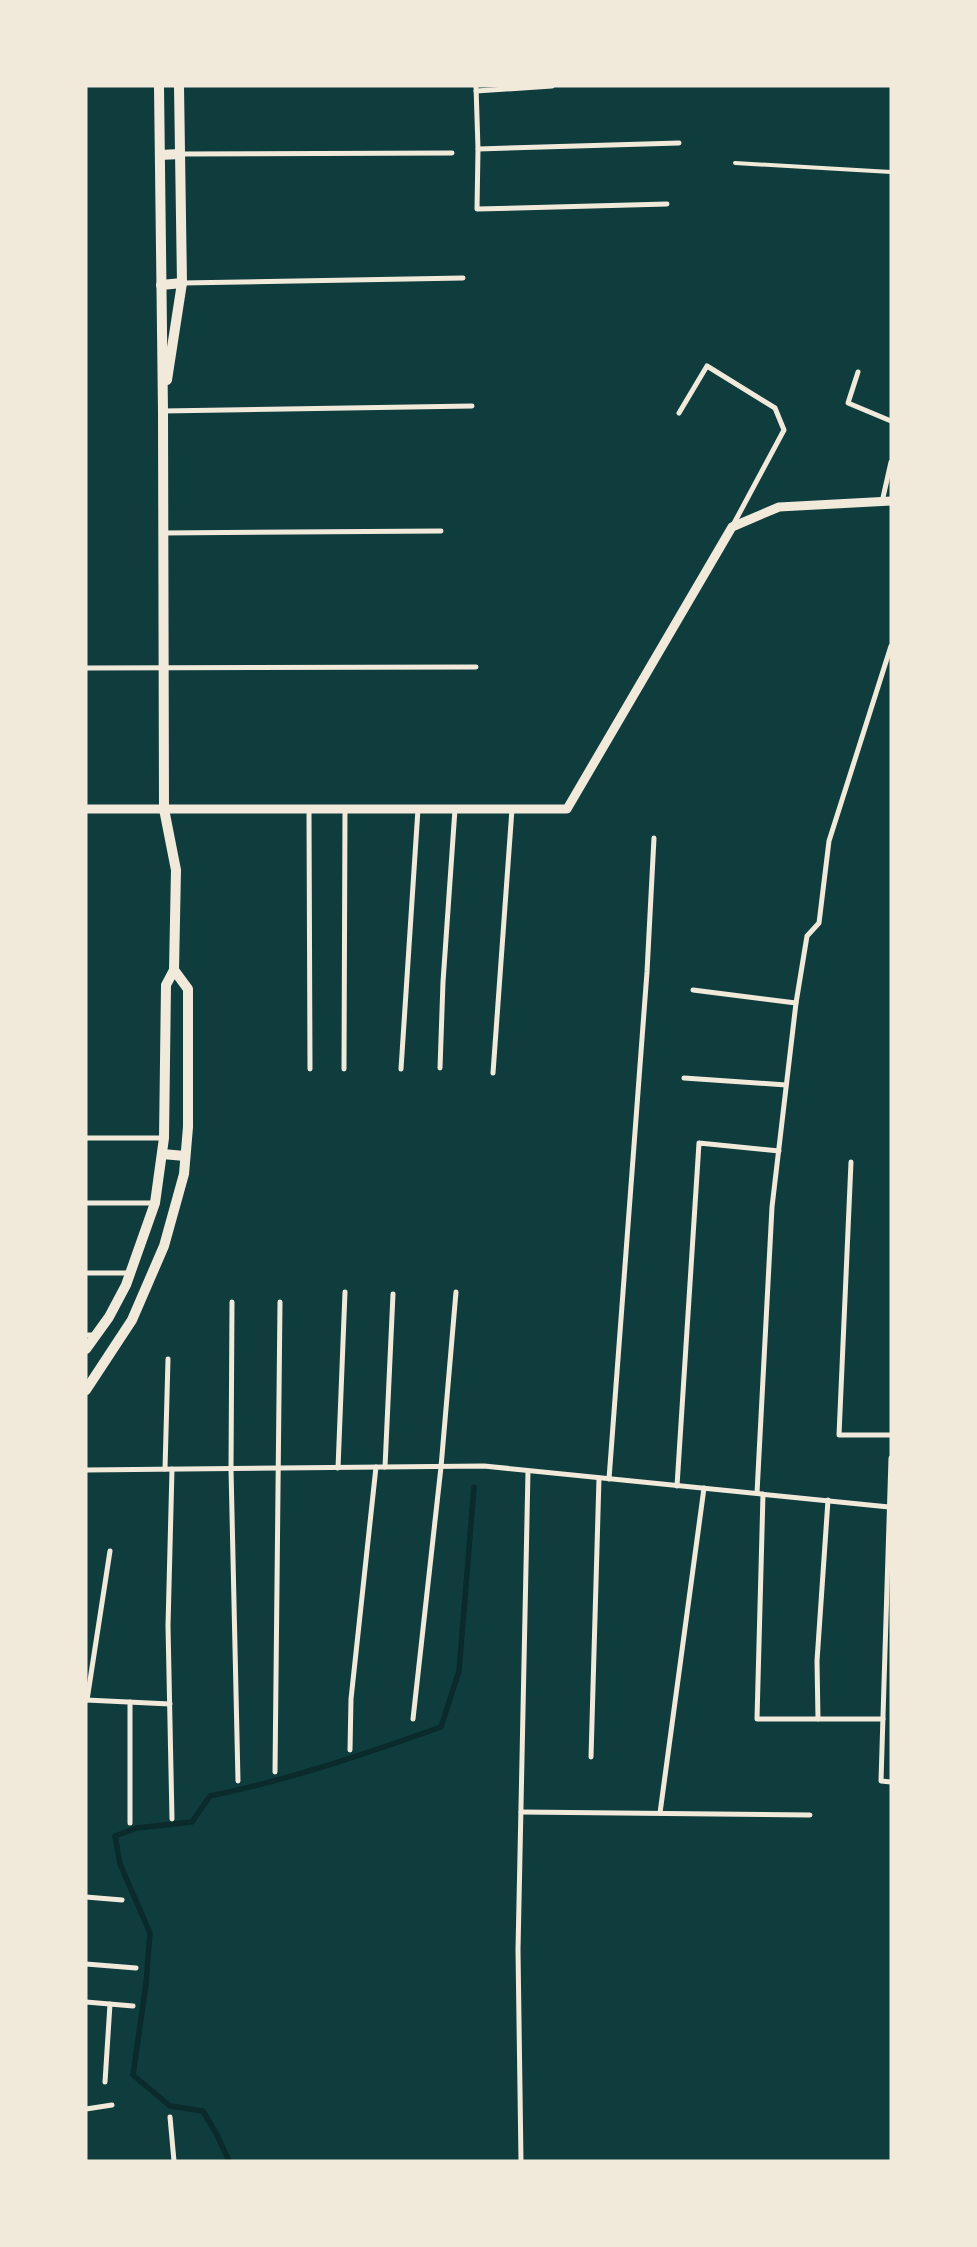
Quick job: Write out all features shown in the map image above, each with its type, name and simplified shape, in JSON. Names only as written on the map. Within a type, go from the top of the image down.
[{"type":"main road","points":[[86,1349],[92,1335],[109,1317],[130,1273],[155,1203],[164,1138],[166,985],[174,970],[176,870],[164,809],[163,411],[159,86]]},
{"type":"main road","points":[[163,411],[182,283],[179,86]]},
{"type":"main road","points":[[160,155],[180,154]]},
{"type":"main road","points":[[161,285],[182,283]]},
{"type":"main road","points":[[86,1390],[132,1320],[164,1246],[184,1174],[188,1127],[188,990],[174,970]]},
{"type":"main road","points":[[162,1154],[185,1156]]},
{"type":"street","points":[[552,86],[476,88],[477,209],[667,204]]},
{"type":"street","points":[[478,149],[679,143]]},
{"type":"street","points":[[180,154],[452,153]]},
{"type":"street","points":[[182,283],[463,278]]},
{"type":"street","points":[[86,810],[567,809],[732,527],[784,430],[776,408],[707,366],[678,414]]},
{"type":"street","points":[[858,372],[848,403],[891,421]]},
{"type":"street","points":[[163,411],[472,406]]},
{"type":"street","points":[[732,527],[780,507],[887,501],[891,462]]},
{"type":"street","points":[[163,533],[441,531]]},
{"type":"street","points":[[756,1494],[772,1207],[796,1003],[807,936],[819,923],[829,841],[891,646]]},
{"type":"street","points":[[86,668],[476,668]]},
{"type":"street","points":[[309,809],[310,1069]]},
{"type":"street","points":[[344,1069],[345,809]]},
{"type":"street","points":[[401,1069],[418,809]]},
{"type":"street","points":[[440,1068],[443,982],[455,809]]},
{"type":"street","points":[[493,1073],[512,809]]},
{"type":"street","points":[[609,1479],[647,972],[654,838]]},
{"type":"street","points":[[693,990],[796,1003]]},
{"type":"street","points":[[684,1078],[786,1086]]},
{"type":"street","points":[[86,1138],[164,1138]]},
{"type":"street","points":[[677,1486],[699,1143],[779,1151]]},
{"type":"street","points":[[851,1162],[839,1435],[891,1435]]},
{"type":"street","points":[[86,1204],[155,1203]]},
{"type":"street","points":[[86,1273],[130,1273]]},
{"type":"street","points":[[338,1468],[345,1292]]},
{"type":"street","points":[[413,1719],[440,1467],[456,1292]]},
{"type":"street","points":[[386,1467],[393,1294]]},
{"type":"street","points":[[232,1302],[231,1469],[238,1781]]},
{"type":"street","points":[[276,1772],[280,1302]]},
{"type":"street","points":[[165,1470],[168,1359]]},
{"type":"street","points":[[891,1458],[881,1781],[891,1782]]},
{"type":"street","points":[[86,1470],[484,1466],[889,1506]]},
{"type":"street","points":[[350,1750],[351,1699],[376,1467]]},
{"type":"street","points":[[172,1469],[168,1626],[172,1818]]},
{"type":"street","points":[[521,2161],[518,1950],[528,1471]]},
{"type":"street","points":[[591,1757],[599,1478]]},
{"type":"street","points":[[660,1813],[704,1488]]},
{"type":"street","points":[[764,1494],[757,1720],[883,1719]]},
{"type":"street","points":[[818,1719],[817,1661],[828,1500]]},
{"type":"street","points":[[110,1551],[87,1700],[170,1704]]},
{"type":"street","points":[[130,1702],[130,1823]]},
{"type":"street","points":[[521,1812],[810,1815]]},
{"type":"street","points":[[86,1898],[122,1900]]},
{"type":"street","points":[[86,1964],[136,1968]]},
{"type":"street","points":[[86,2002],[132,2006]]},
{"type":"street","points":[[105,2082],[110,2004]]},
{"type":"street","points":[[86,2109],[112,2105]]},
{"type":"street","points":[[170,2117],[174,2161]]},
{"type":"lane","points":[[735,164],[891,172]]},
{"type":"waterway","points":[[229,2161],[203,2111],[170,2106],[133,2075],[146,1984],[150,1933],[120,1864],[115,1836],[137,1828],[192,1822],[210,1796],[298,1774],[441,1727],[459,1671],[474,1487]]}]
